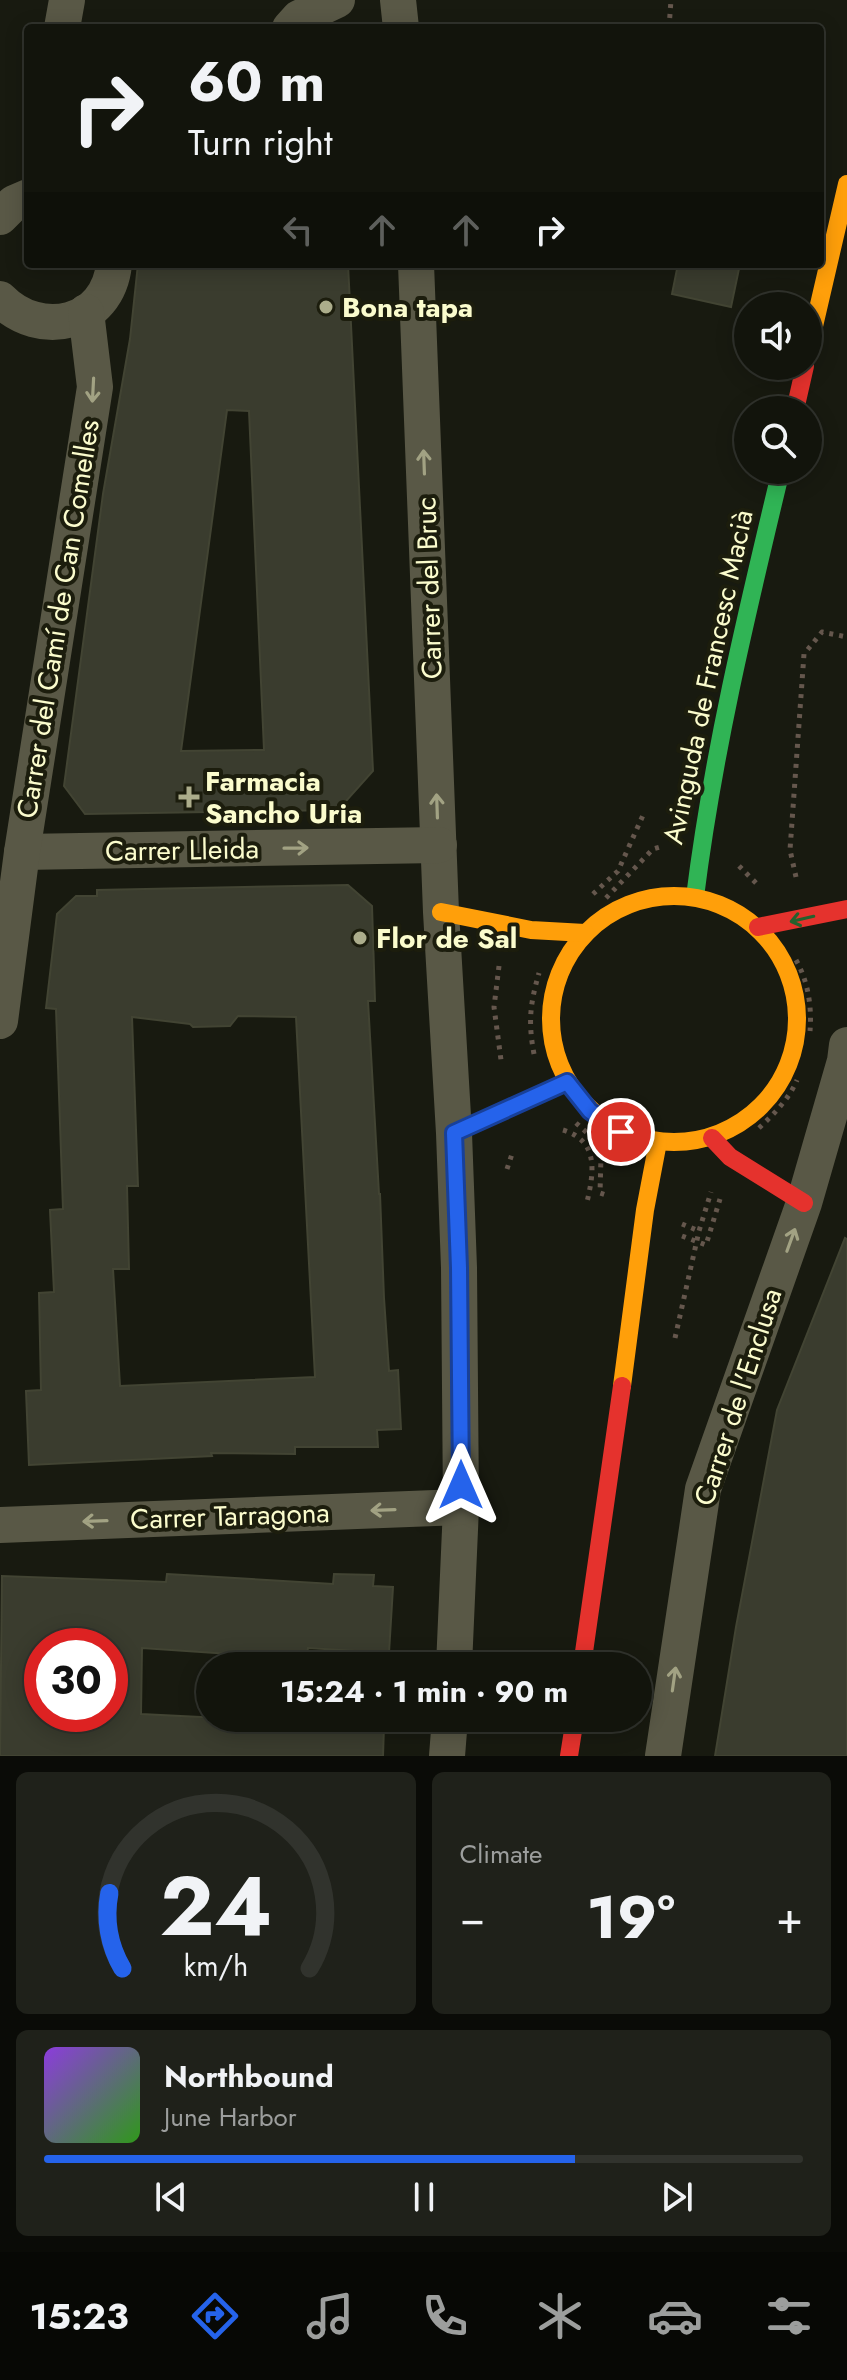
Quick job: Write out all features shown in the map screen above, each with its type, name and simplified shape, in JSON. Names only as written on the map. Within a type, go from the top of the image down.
[{"type":"street","points":[[63,24],[67,0]]},
{"type":"street","points":[[294,24],[299,18],[337,0]]},
{"type":"street","points":[[398,0],[401,24]]},
{"type":"street","points":[[822,292],[847,184]]},
{"type":"street","points":[[0,217],[14,203],[24,199]]},
{"type":"street","points":[[0,299],[11,311],[29,320],[49,323],[68,321],[86,312],[103,296],[114,268]]},
{"type":"street","name":"Carrer del Bruc","points":[[416,268],[441,912],[459,1268],[461,1507],[455,1652]]},
{"type":"street","name":"Carrer del Camí de Can Comelles","points":[[0,1021],[22,852],[95,387],[86,312]]},
{"type":"street","name":"Avinguda de Francesc Macià","points":[[695,897],[702,830],[724,719],[778,484]]},
{"type":"street","name":"Carrer Lleida","points":[[22,852],[439,845]]},
{"type":"street","points":[[441,912],[533,930],[576,933],[617,909],[655,897],[695,897],[739,913],[758,927],[781,957],[795,991],[798,1028],[790,1064],[772,1096],[745,1122],[712,1138],[685,1143],[658,1142],[621,1132],[558,1085],[550,1020],[553,988],[576,933]]},
{"type":"street","points":[[758,927],[847,909]]},
{"type":"street","name":"Carrer de l'Enclusa","points":[[663,1756],[703,1489],[804,1203],[847,1045]]},
{"type":"street","points":[[454,1133],[558,1085]]},
{"type":"street","points":[[712,1138],[730,1157],[804,1203]]},
{"type":"street","points":[[584,1652],[645,1210],[658,1142]]},
{"type":"street","name":"Carrer Tarragona","points":[[0,1525],[461,1507]]},
{"type":"street","points":[[447,1756],[449,1732]]},
{"type":"street","points":[[569,1756],[573,1732]]},
{"type":"path","points":[[669,24],[671,0]]},
{"type":"path","points":[[796,877],[790,850],[804,654],[822,632],[847,637]]},
{"type":"path","points":[[590,897],[618,871],[644,813]]},
{"type":"path","points":[[600,1193],[601,1156],[595,1140],[567,1114],[558,1085],[534,1057],[529,1026],[533,995],[540,968],[653,849],[702,830],[759,886],[779,914],[785,940],[803,972],[811,1014],[808,1041]]},
{"type":"path","points":[[501,958],[494,1007],[501,1060]]},
{"type":"path","points":[[699,1231],[712,1190],[730,1157],[743,1138],[755,1131],[783,1103],[799,1075]]},
{"type":"path","points":[[558,1128],[570,1132],[589,1149],[594,1175],[587,1202]]},
{"type":"path","points":[[507,1169],[515,1143]]},
{"type":"path","points":[[706,1245],[720,1199]]},
{"type":"building","points":[[138,268],[348,268],[373,771],[338,810],[85,814],[64,786],[103,494],[130,339]],"holes":[[[227,410],[249,411],[264,750],[181,751]]]},
{"type":"building","points":[[677,268],[739,268],[731,307],[672,294]]},
{"type":"building","points":[[348,885],[372,906],[375,1001],[368,1001],[384,1298],[389,1371],[398,1370],[401,1429],[377,1430],[378,1447],[295,1447],[295,1454],[211,1453],[212,1456],[29,1465],[26,1391],[41,1390],[39,1293],[54,1292],[50,1210],[63,1209],[56,1009],[46,1008],[57,914],[76,896],[97,896],[97,890]],"holes":[[[238,1016],[296,1017],[315,1377],[120,1386],[113,1269],[129,1269],[127,1186],[138,1186],[132,1017],[190,1024],[193,1027],[230,1026]]]},
{"type":"building","points":[[845,1238],[847,1756],[715,1756],[777,1410]]},
{"type":"building","points":[[167,1574],[333,1584],[334,1574],[374,1575],[373,1586],[393,1587],[389,1652],[308,1648],[307,1652],[202,1652],[142,1648],[141,1714],[196,1717],[196,1732],[384,1732],[383,1756],[0,1756],[2,1576],[166,1582]]},
{"type":"traffic: fast","points":[[695,897],[721,736],[778,484]]},
{"type":"traffic: fast","points":[[454,1133],[567,1082]]},
{"type":"traffic: slow","points":[[822,292],[847,184]]},
{"type":"traffic: slow","points":[[674,896],[698,898],[721,905],[743,916],[761,932],[777,950],[788,972],[795,995],[797,1019],[795,1043],[788,1066],[777,1088],[761,1106],[743,1122],[721,1133],[698,1140],[674,1142],[650,1140],[627,1133],[605,1122],[587,1106],[571,1088],[560,1066],[553,1043],[551,1019],[553,995],[560,972],[571,950],[587,932],[605,916],[627,905],[650,898],[674,896]]},
{"type":"traffic: slow","points":[[441,912],[531,930],[585,933]]},
{"type":"traffic: slow","points":[[622,1386],[645,1210],[658,1142]]},
{"type":"traffic: jam","points":[[798,396],[802,380]]},
{"type":"traffic: jam","points":[[758,927],[847,909]]},
{"type":"traffic: jam","points":[[712,1138],[730,1157],[804,1203]]},
{"type":"traffic: jam","points":[[584,1652],[622,1386]]},
{"type":"traffic: jam","points":[[569,1756],[573,1732]]},
{"type":"place","name":"Bona tapa","points":[[326,307]]},
{"type":"place","name":"Farmacia Sancho Uria","points":[[189,797]]},
{"type":"place","name":"Flor de Sal","points":[[360,938]]},
{"type":"route","points":[[461,1485],[454,1133],[567,1082],[590,1111],[621,1132]]}]
